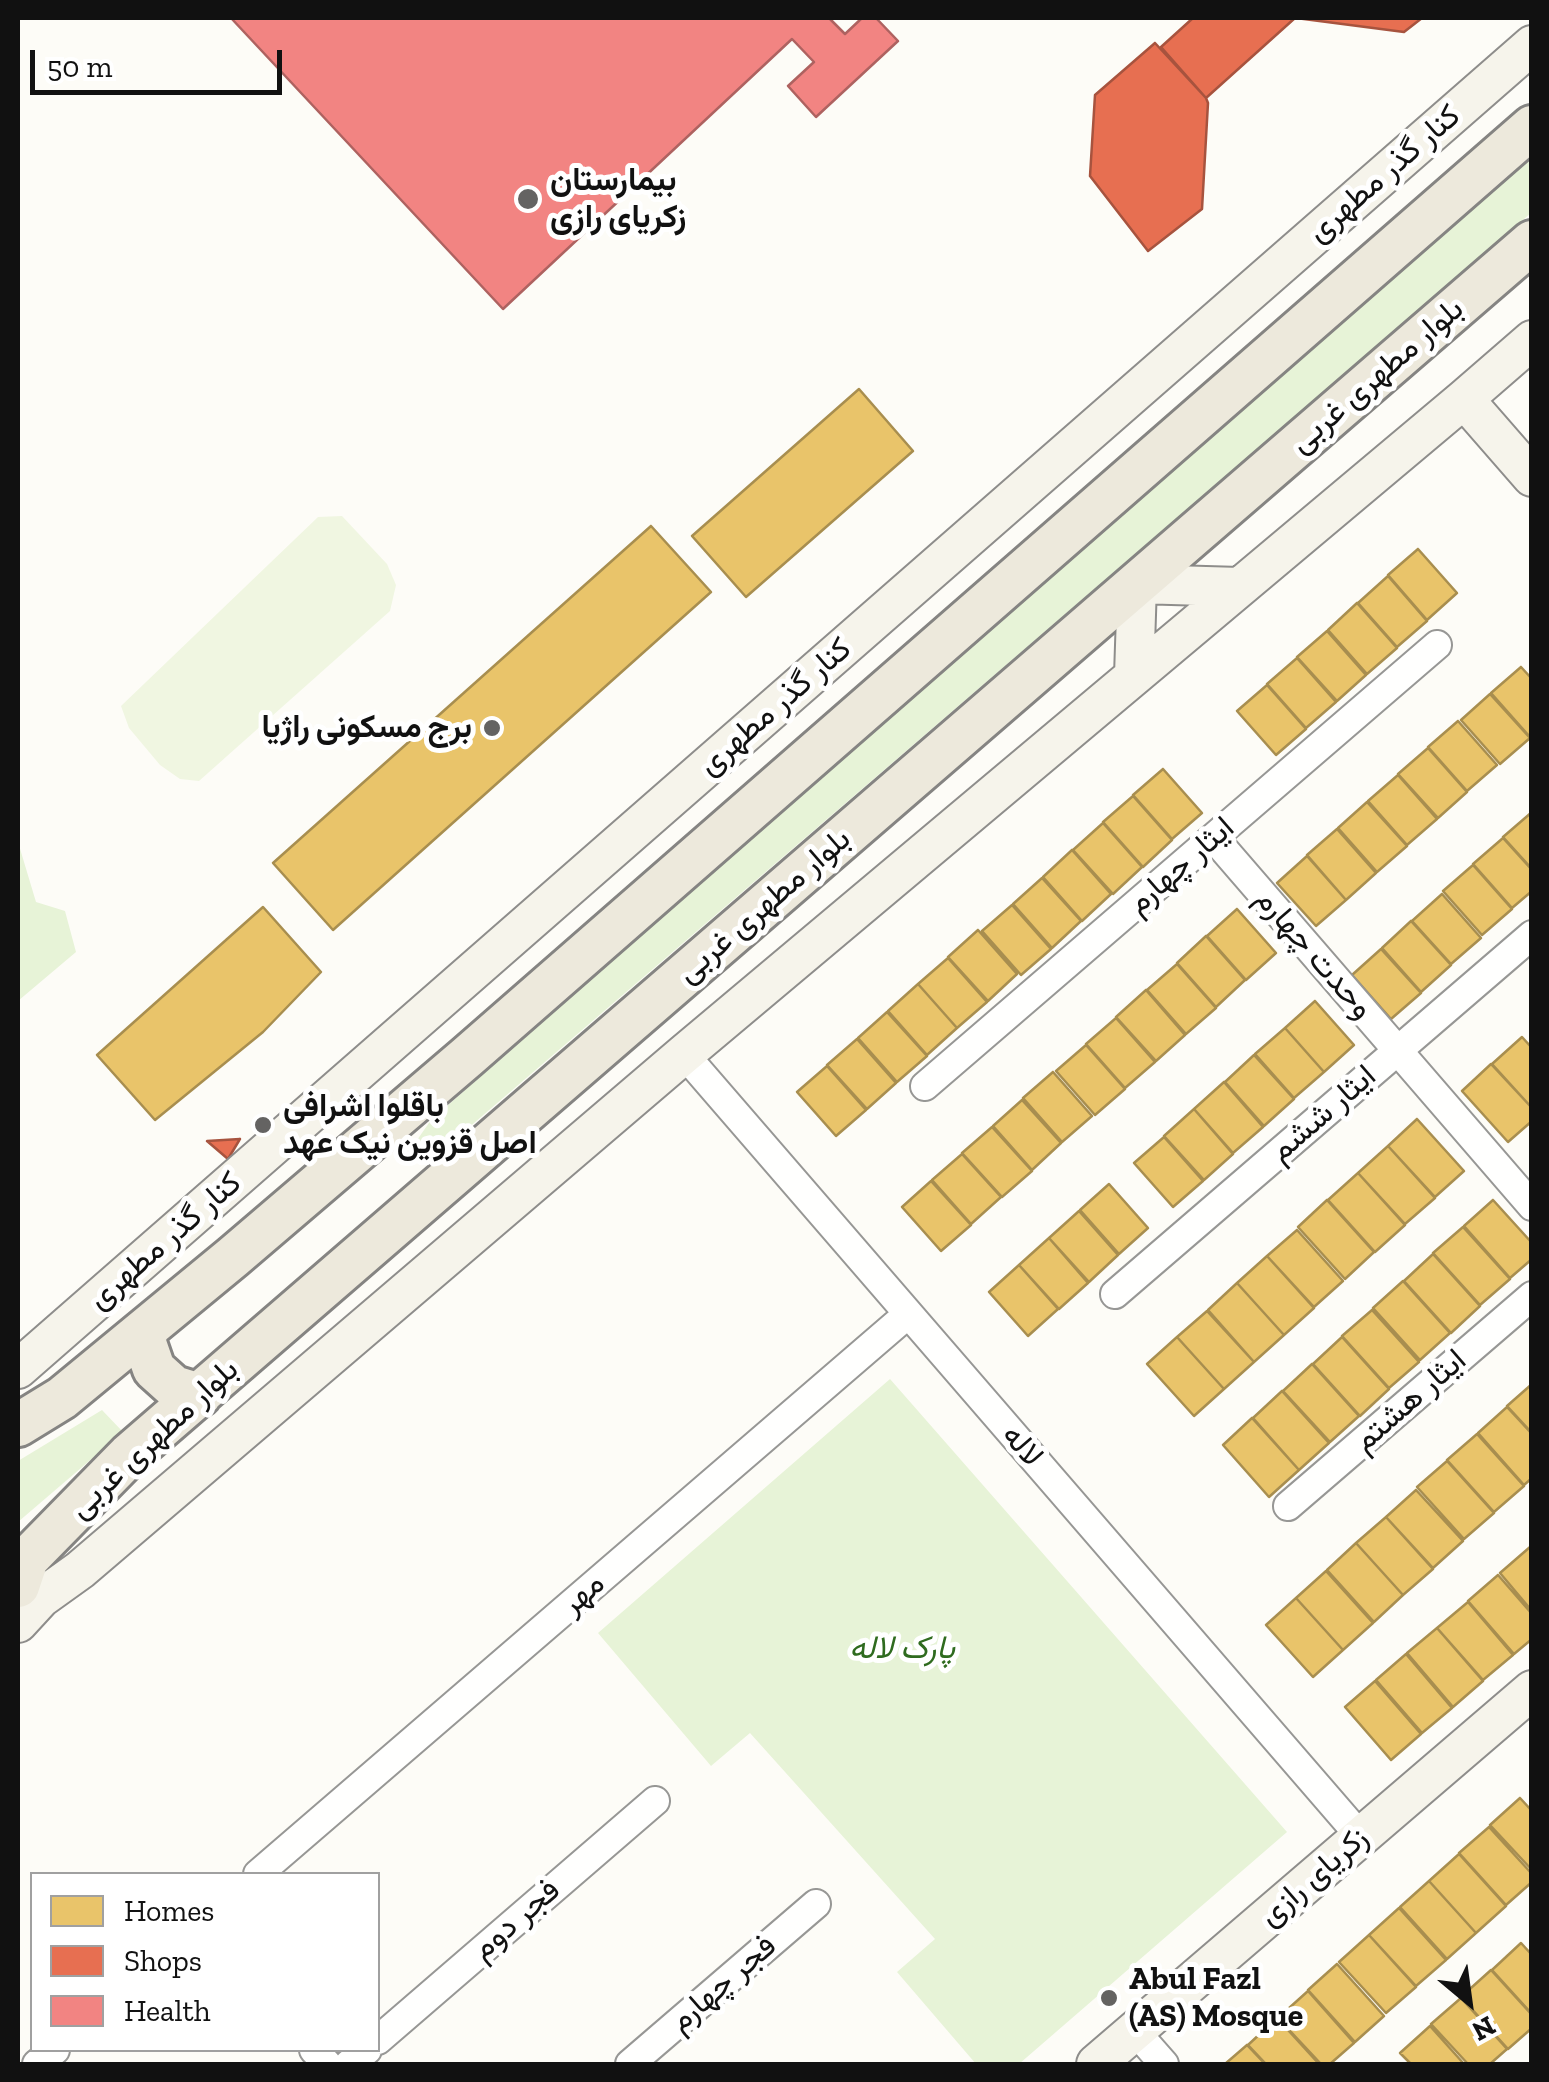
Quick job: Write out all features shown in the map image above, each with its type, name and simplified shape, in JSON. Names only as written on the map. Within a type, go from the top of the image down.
[{"type":"main road","points":[[18,1425],[62,1398],[482,1044],[1532,127]]},
{"type":"main road","name":"بلوار مطهری غربی","points":[[18,1586],[27,1559],[129,1456],[1532,242]]},
{"type":"main road","points":[[146,1329],[145,1343],[154,1368],[174,1387],[200,1394]]},
{"type":"street","name":"کنار گذر مطهری","points":[[18,1369],[1532,45]]},
{"type":"street","points":[[18,1623],[41,1598],[80,1570],[684,1054],[1532,340]]},
{"type":"street","points":[[1464,399],[1532,477]]},
{"type":"street","points":[[1134,676],[1137,584],[1240,587]]},
{"type":"street","name":"ایثار چهارم","points":[[926,1086],[1437,645]]},
{"type":"street","name":"وحدت چهارم","points":[[1214,838],[1532,1206]]},
{"type":"street","name":"ایثار ششم","points":[[1115,1294],[1532,935]]},
{"type":"street","name":"لاله","points":[[684,1054],[1361,1837]]},
{"type":"street","name":"ایثار هشتم","points":[[1288,1506],[1532,1296]]},
{"type":"street","name":"مهر","points":[[260,1872],[908,1314]]},
{"type":"street","name":"زکریای رازی","points":[[1096,2064],[1532,1690]]},
{"type":"street","name":"فجر دوم","points":[[380,2038],[655,1801]]},
{"type":"street","name":"فجر چهارم","points":[[630,2064],[816,1904]]},
{"type":"street","points":[[1135,2031],[1164,2064]]},
{"type":"green space","points":[[1531,155],[1531,213],[445,1148],[401,1163],[431,1120]]},
{"type":"green space","points":[[342,516],[387,564],[396,585],[390,611],[199,781],[180,779],[160,765],[129,728],[121,706],[318,517]]},
{"type":"green space","points":[[18,842],[36,902],[65,911],[76,952],[18,1001]]},
{"type":"green space","name":"پارک لاله","points":[[890,1379],[1287,1832],[1019,2064],[976,2064],[897,1972],[935,1939],[750,1733],[711,1766],[598,1633]]},
{"type":"green space","points":[[102,1410],[123,1432],[18,1522],[18,1461]]},
{"type":"building: Homes","points":[[859,389],[913,451],[746,597],[692,536]]},
{"type":"building: Homes","name":"برج مسکونی راژیا","points":[[651,526],[711,592],[333,930],[273,863]]},
{"type":"building: Homes","points":[[1418,549],[1457,593],[1427,620],[1388,575]]},
{"type":"building: Homes","points":[[1388,576],[1427,621],[1397,647],[1358,603]]},
{"type":"building: Homes","points":[[1357,603],[1397,648],[1367,674],[1328,630]]},
{"type":"building: Homes","points":[[1327,631],[1366,675],[1337,701],[1297,657]]},
{"type":"building: Homes","points":[[1297,658],[1336,702],[1306,728],[1267,684]]},
{"type":"building: Homes","points":[[1521,667],[1532,679],[1530,737],[1491,693]]},
{"type":"building: Homes","points":[[1267,685],[1306,729],[1276,755],[1237,711]]},
{"type":"building: Homes","points":[[1490,694],[1530,738],[1500,764],[1461,720]]},
{"type":"building: Homes","points":[[1458,721],[1497,765],[1467,791],[1428,747]]},
{"type":"building: Homes","points":[[1428,748],[1467,792],[1438,818],[1398,774]]},
{"type":"building: Homes","points":[[1163,769],[1202,813],[1172,839],[1133,795]]},
{"type":"building: Homes","points":[[1398,775],[1437,819],[1407,845],[1368,801]]},
{"type":"building: Homes","points":[[1133,796],[1172,840],[1143,867],[1103,822]]},
{"type":"building: Homes","points":[[1367,802],[1407,846],[1377,872],[1338,828]]},
{"type":"building: Homes","points":[[1532,812],[1532,869],[1503,837]]},
{"type":"building: Homes","points":[[1103,823],[1142,867],[1113,894],[1073,850]]},
{"type":"building: Homes","points":[[1337,829],[1376,873],[1346,900],[1307,855]]},
{"type":"building: Homes","points":[[1503,838],[1532,870],[1532,891],[1512,908],[1473,864]]},
{"type":"building: Homes","points":[[1072,850],[1111,894],[1082,921],[1043,877]]},
{"type":"building: Homes","points":[[1307,856],[1346,900],[1316,926],[1277,883]]},
{"type":"building: Homes","points":[[1473,865],[1512,909],[1482,935],[1443,891]]},
{"type":"building: Homes","points":[[1042,878],[1081,921],[1052,948],[1013,904]]},
{"type":"building: Homes","points":[[1442,894],[1481,938],[1451,964],[1412,921]]},
{"type":"building: Homes","points":[[1012,905],[1051,949],[1021,975],[982,931]]},
{"type":"building: Homes","points":[[263,907],[321,972],[263,1032],[155,1120],[97,1055]]},
{"type":"building: Homes","points":[[1237,909],[1276,953],[1246,980],[1207,936]]},
{"type":"building: Homes","points":[[1411,921],[1451,965],[1421,992],[1382,948]]},
{"type":"building: Homes","points":[[978,930],[1017,974],[988,1001],[948,957]]},
{"type":"building: Homes","points":[[1206,936],[1245,980],[1216,1007],[1177,963]]},
{"type":"building: Homes","points":[[1381,949],[1421,993],[1391,1019],[1352,975]]},
{"type":"building: Homes","points":[[948,958],[987,1002],[957,1028],[918,984]]},
{"type":"building: Homes","points":[[1177,964],[1216,1008],[1186,1034],[1147,990]]},
{"type":"building: Homes","points":[[918,984],[957,1028],[927,1055],[888,1011]]},
{"type":"building: Homes","points":[[1146,990],[1185,1035],[1156,1061],[1116,1017]]},
{"type":"building: Homes","points":[[1315,1001],[1354,1045],[1324,1072],[1285,1028]]},
{"type":"building: Homes","points":[[887,1012],[927,1056],[897,1082],[858,1038]]},
{"type":"building: Homes","points":[[1116,1018],[1155,1062],[1125,1088],[1086,1044]]},
{"type":"building: Homes","points":[[1285,1028],[1324,1072],[1294,1098],[1255,1054]]},
{"type":"building: Homes","points":[[1522,1037],[1532,1048],[1532,1108],[1492,1064]]},
{"type":"building: Homes","points":[[857,1039],[896,1083],[867,1109],[827,1065]]},
{"type":"building: Homes","points":[[1086,1045],[1125,1089],[1095,1115],[1056,1071]]},
{"type":"building: Homes","points":[[1254,1055],[1294,1099],[1264,1126],[1225,1082]]},
{"type":"building: Homes","points":[[1491,1064],[1532,1108],[1532,1121],[1508,1142],[1462,1091]]},
{"type":"building: Homes","points":[[827,1066],[866,1110],[836,1136],[797,1092]]},
{"type":"building: Homes","points":[[1053,1072],[1092,1116],[1062,1142],[1023,1098]]},
{"type":"building: Homes","points":[[1224,1082],[1263,1127],[1233,1153],[1194,1109]]},
{"type":"building: Homes","points":[[1022,1100],[1061,1143],[1032,1170],[993,1126]]},
{"type":"building: Homes","points":[[1194,1109],[1233,1154],[1204,1180],[1164,1136]]},
{"type":"building: Homes","points":[[1417,1119],[1464,1171],[1435,1197],[1388,1146]]},
{"type":"building: Homes","points":[[992,1127],[1032,1171],[1002,1197],[962,1153]]},
{"type":"building: Homes","points":[[1164,1137],[1203,1181],[1173,1207],[1134,1163]]},
{"type":"building: Homes","points":[[1388,1146],[1435,1198],[1405,1224],[1358,1173]]},
{"type":"building: Homes","points":[[962,1154],[1001,1197],[971,1224],[932,1180]]},
{"type":"building: Homes","points":[[1358,1173],[1405,1225],[1375,1252],[1328,1200]]},
{"type":"building: Homes","points":[[931,1181],[971,1225],[941,1251],[902,1207]]},
{"type":"building: Homes","points":[[1109,1184],[1148,1228],[1119,1254],[1080,1210]]},
{"type":"building: Homes","points":[[1327,1200],[1374,1252],[1345,1279],[1298,1227]]},
{"type":"building: Homes","points":[[1493,1200],[1532,1243],[1532,1259],[1510,1278],[1464,1226]]},
{"type":"building: Homes","points":[[1079,1211],[1118,1255],[1089,1282],[1049,1238]]},
{"type":"building: Homes","points":[[1463,1227],[1510,1279],[1480,1305],[1433,1253]]},
{"type":"building: Homes","points":[[1297,1230],[1343,1281],[1314,1307],[1267,1256]]},
{"type":"building: Homes","points":[[1049,1238],[1088,1283],[1059,1309],[1019,1265]]},
{"type":"building: Homes","points":[[1433,1254],[1480,1306],[1451,1333],[1404,1281]]},
{"type":"building: Homes","points":[[1267,1256],[1314,1308],[1284,1335],[1237,1283]]},
{"type":"building: Homes","points":[[1019,1265],[1058,1309],[1028,1336],[989,1292]]},
{"type":"building: Homes","points":[[1403,1281],[1450,1333],[1420,1360],[1373,1308]]},
{"type":"building: Homes","points":[[1237,1283],[1284,1335],[1254,1362],[1208,1310]]},
{"type":"building: Homes","points":[[1372,1310],[1419,1362],[1389,1388],[1342,1336]]},
{"type":"building: Homes","points":[[1207,1311],[1254,1362],[1224,1389],[1177,1337]]},
{"type":"building: Homes","points":[[1177,1337],[1224,1389],[1194,1416],[1147,1364]]},
{"type":"building: Homes","points":[[1342,1337],[1389,1389],[1360,1416],[1313,1364]]},
{"type":"building: Homes","points":[[1312,1364],[1359,1416],[1330,1442],[1283,1391]]},
{"type":"building: Homes","points":[[1532,1384],[1532,1433],[1507,1406]]},
{"type":"building: Homes","points":[[1282,1391],[1329,1443],[1299,1470],[1253,1418]]},
{"type":"building: Homes","points":[[1507,1407],[1532,1434],[1532,1478],[1524,1485],[1478,1433]]},
{"type":"building: Homes","points":[[1252,1418],[1299,1470],[1269,1497],[1223,1445]]},
{"type":"building: Homes","points":[[1477,1434],[1524,1486],[1494,1512],[1447,1460]]},
{"type":"building: Homes","points":[[1447,1461],[1494,1513],[1464,1539],[1417,1487]]},
{"type":"building: Homes","points":[[1416,1490],[1463,1541],[1433,1568],[1386,1517]]},
{"type":"building: Homes","points":[[1386,1517],[1433,1569],[1403,1595],[1356,1543]]},
{"type":"building: Homes","points":[[1356,1543],[1403,1595],[1374,1622],[1327,1570]]},
{"type":"building: Homes","points":[[1532,1549],[1532,1611],[1500,1573]]},
{"type":"building: Homes","points":[[1326,1571],[1373,1623],[1343,1650],[1296,1598]]},
{"type":"building: Homes","points":[[1498,1575],[1532,1614],[1532,1639],[1514,1654],[1468,1601]]},
{"type":"building: Homes","points":[[1296,1598],[1343,1650],[1313,1677],[1266,1625]]},
{"type":"building: Homes","points":[[1468,1602],[1513,1655],[1483,1680],[1437,1628]]},
{"type":"building: Homes","points":[[1437,1628],[1483,1681],[1453,1707],[1407,1653]]},
{"type":"building: Homes","points":[[1406,1654],[1452,1708],[1422,1733],[1376,1680]]},
{"type":"building: Homes","points":[[1375,1681],[1421,1734],[1391,1760],[1345,1707]]},
{"type":"building: Homes","points":[[1520,1798],[1532,1811],[1532,1870],[1490,1825]]},
{"type":"building: Homes","points":[[1489,1827],[1532,1874],[1532,1882],[1506,1905],[1459,1853]]},
{"type":"building: Homes","points":[[1459,1854],[1506,1906],[1476,1933],[1429,1881]]},
{"type":"building: Homes","points":[[1429,1881],[1476,1933],[1447,1959],[1400,1907]]},
{"type":"building: Homes","points":[[1399,1908],[1446,1960],[1416,1986],[1369,1935]]},
{"type":"building: Homes","points":[[1369,1935],[1416,1987],[1386,2013],[1339,1962]]},
{"type":"building: Homes","points":[[1521,1943],[1532,1955],[1532,2014],[1492,1970]]},
{"type":"building: Homes","points":[[1337,1964],[1384,2016],[1355,2042],[1308,1990]]},
{"type":"building: Homes","points":[[1491,1970],[1532,2015],[1532,2028],[1508,2049],[1461,1997]]},
{"type":"building: Homes","points":[[1308,1991],[1354,2043],[1330,2064],[1321,2064],[1278,2018]]},
{"type":"building: Homes","points":[[1461,1998],[1507,2049],[1490,2064],[1468,2064],[1431,2024]]},
{"type":"building: Homes","points":[[1277,2018],[1319,2064],[1266,2064],[1248,2045]]},
{"type":"building: Homes","points":[[1430,2026],[1464,2064],[1411,2064],[1400,2053]]},
{"type":"building: Homes","points":[[1247,2045],[1265,2064],[1225,2064]]},
{"type":"building: Shops","points":[[1193,18],[1295,18],[1206,98],[1161,47]]},
{"type":"building: Shops","points":[[1296,18],[1422,18],[1404,32]]},
{"type":"building: Shops","points":[[1155,43],[1208,103],[1202,209],[1148,251],[1090,176],[1095,95]]},
{"type":"building: Shops","points":[[240,1139],[228,1159],[207,1141]]},
{"type":"building: Health","points":[[231,18],[829,18],[845,34],[862,18],[876,18],[898,41],[816,117],[788,86],[814,62],[792,39],[503,309]]},
{"type":"place","name":"بیمارستان زکریای رازی","points":[[528,199]]},
{"type":"place","name":"برج مسکونی راژیا","points":[[492,728]]},
{"type":"place","name":"باقلوا اشرافی اصل قزوین نیک عهد","points":[[263,1125]]},
{"type":"place","name":"Abul Fazl (AS) Mosque","points":[[1109,1998]]}]
